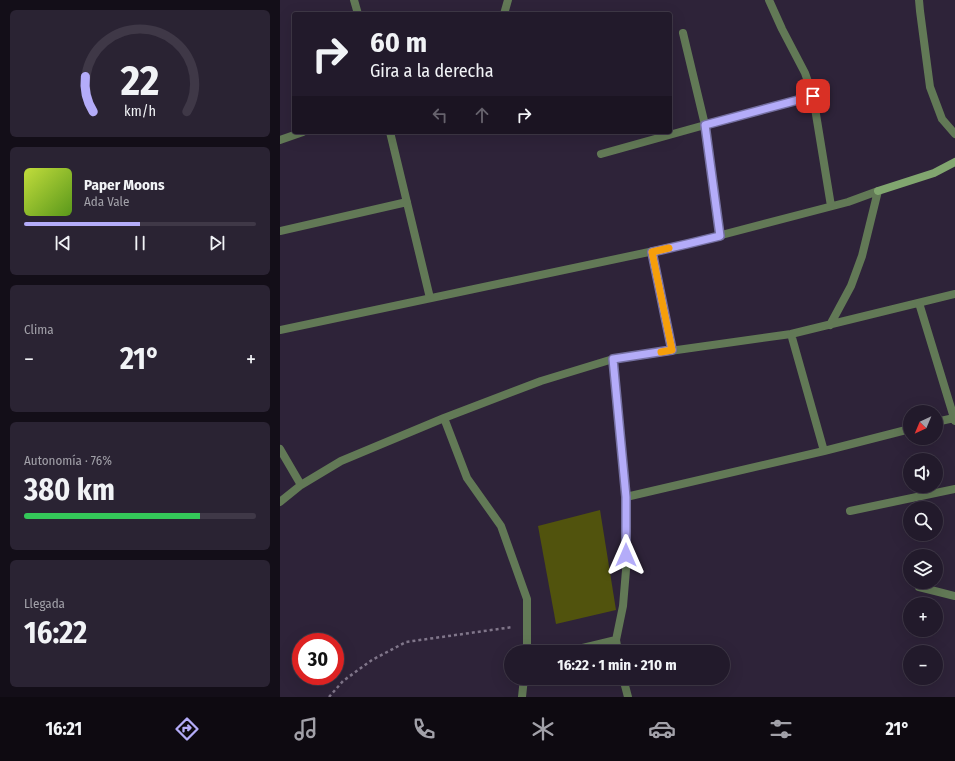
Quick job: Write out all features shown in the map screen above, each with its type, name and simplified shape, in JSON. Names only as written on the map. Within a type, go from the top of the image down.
[{"type":"street","points":[[354,0],[357,12]]},
{"type":"street","points":[[505,12],[508,0]]},
{"type":"street","points":[[769,0],[805,73],[813,96],[831,206]]},
{"type":"street","points":[[919,0],[930,87],[942,119],[955,134]]},
{"type":"street","points":[[683,33],[705,125],[720,236]]},
{"type":"street","points":[[601,154],[813,96]]},
{"type":"street","points":[[281,138],[296,134]]},
{"type":"street","points":[[390,134],[430,298]]},
{"type":"street","points":[[280,330],[652,252],[720,236],[848,202],[934,173],[955,162]]},
{"type":"street","points":[[830,324],[851,286],[862,256],[878,192]]},
{"type":"street","points":[[280,231],[407,202]]},
{"type":"street","points":[[652,252],[672,350]]},
{"type":"street","points":[[280,502],[301,485],[341,461],[444,418],[541,381],[613,359],[791,334],[955,294]]},
{"type":"street","points":[[919,303],[953,405],[955,419],[943,421]]},
{"type":"street","points":[[791,334],[824,451]]},
{"type":"street","points":[[613,359],[626,497],[626,570],[623,606],[616,640],[617,645]]},
{"type":"street","points":[[444,418],[467,478],[501,526],[526,599],[527,645]]},
{"type":"street","points":[[626,497],[824,451],[903,431]]},
{"type":"street","points":[[280,448],[301,485]]},
{"type":"street","points":[[850,511],[955,489]]},
{"type":"street","points":[[927,589],[955,596]]},
{"type":"street","points":[[595,645],[616,640]]},
{"type":"street","points":[[522,697],[523,685]]},
{"type":"street","points":[[625,685],[628,697]]},
{"type":"path","points":[[329,697],[343,681],[372,660],[406,642],[526,625]]},
{"type":"shaded area","points":[[600,510],[616,610],[556,624],[538,526]]},
{"type":"slow traffic","points":[[661,352],[672,350],[652,252],[669,248]]},
{"type":"route","points":[[626,555],[626,497],[613,359],[672,350],[652,252],[720,236],[705,125],[813,96]]}]
